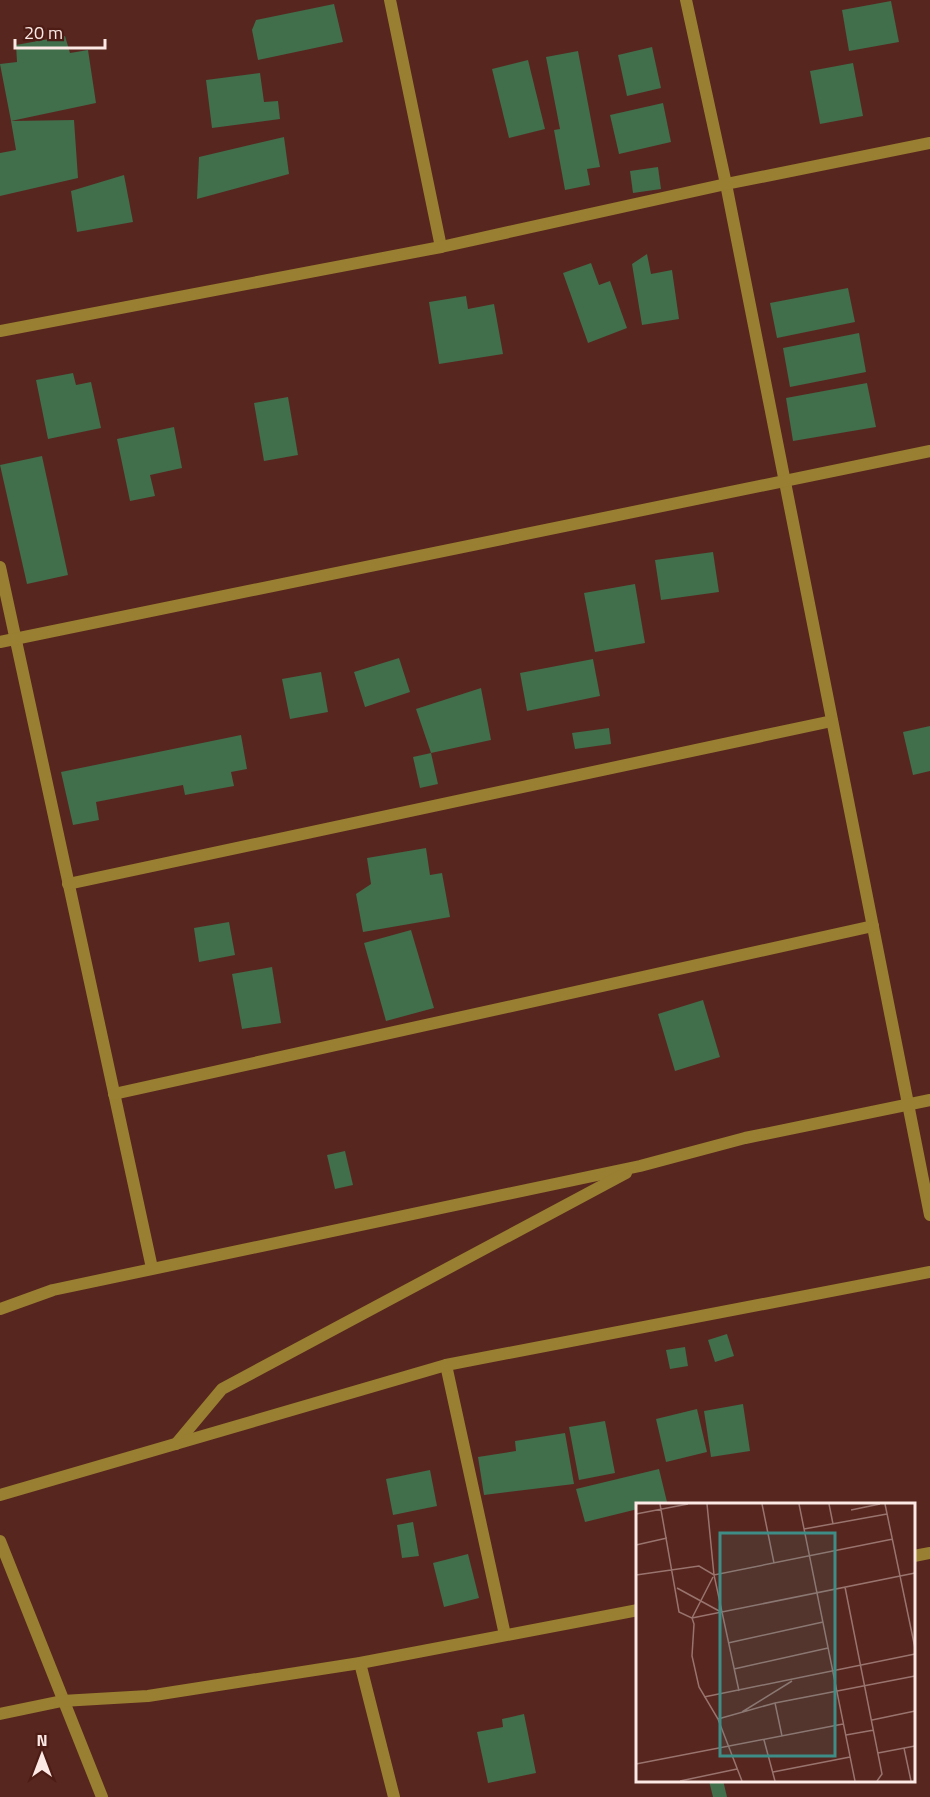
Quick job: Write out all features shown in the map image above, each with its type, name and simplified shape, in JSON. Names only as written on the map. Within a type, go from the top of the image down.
[{"type":"street","points":[[390,0],[441,247]]},
{"type":"street","points":[[686,0],[726,184],[930,1215]]},
{"type":"street","points":[[0,331],[441,247],[726,184],[930,143]]},
{"type":"street","points":[[0,642],[14,637],[930,450]]},
{"type":"street","points":[[0,567],[152,1268]]},
{"type":"street","points":[[0,628],[14,637]]},
{"type":"street","points":[[68,884],[832,721]]},
{"type":"street","points":[[114,1094],[873,926]]},
{"type":"street","points":[[0,1309],[53,1290],[640,1166],[745,1138],[930,1100]]},
{"type":"street","points":[[176,1444],[222,1389],[640,1166]]},
{"type":"street","points":[[0,1495],[446,1365],[930,1272]]},
{"type":"street","points":[[446,1365],[505,1635]]},
{"type":"street","points":[[0,1541],[102,1797]]},
{"type":"street","points":[[915,1556],[930,1553]]},
{"type":"street","points":[[0,1714],[62,1701],[148,1696],[360,1663],[636,1610]]},
{"type":"street","points":[[360,1663],[394,1797]]},
{"type":"building","points":[[891,1],[899,42],[849,51],[842,10]]},
{"type":"building","points":[[334,4],[343,42],[258,60],[252,30],[256,20]]},
{"type":"building","points":[[65,36],[70,53],[88,50],[96,103],[11,121],[0,64],[17,62],[16,45]]},
{"type":"building","points":[[652,47],[661,88],[627,96],[618,55]]},
{"type":"building","points":[[578,51],[600,167],[587,169],[590,185],[565,190],[554,130],[560,129],[546,57]]},
{"type":"building","points":[[528,60],[545,129],[509,138],[492,69]]},
{"type":"building","points":[[853,63],[863,116],[820,124],[810,71]]},
{"type":"building","points":[[260,73],[264,102],[278,101],[280,119],[212,128],[206,80]]},
{"type":"building","points":[[663,103],[671,142],[619,154],[610,115]]},
{"type":"building","points":[[74,120],[78,178],[0,196],[0,153],[16,150],[11,121]]},
{"type":"building","points":[[284,137],[289,174],[197,199],[199,157]]},
{"type":"building","points":[[658,167],[661,189],[633,193],[630,171]]},
{"type":"building","points":[[124,175],[133,222],[77,232],[71,191]]},
{"type":"building","points":[[647,254],[651,274],[672,270],[679,319],[642,325],[632,264]]},
{"type":"building","points":[[591,263],[599,285],[610,281],[627,328],[588,343],[563,273]]},
{"type":"building","points":[[848,288],[855,322],[777,338],[770,303]]},
{"type":"building","points":[[466,296],[468,309],[494,304],[503,354],[439,364],[429,302]]},
{"type":"building","points":[[859,333],[866,372],[790,387],[783,348]]},
{"type":"building","points":[[73,373],[76,385],[91,382],[101,428],[48,439],[36,380]]},
{"type":"building","points":[[867,383],[876,427],[793,441],[786,398]]},
{"type":"building","points":[[288,397],[298,455],[264,461],[254,403]]},
{"type":"building","points":[[174,427],[182,468],[150,475],[155,496],[130,501],[117,439]]},
{"type":"building","points":[[42,456],[68,575],[27,584],[0,465]]},
{"type":"building","points":[[713,552],[719,592],[661,600],[655,560]]},
{"type":"building","points":[[635,584],[645,643],[595,652],[584,593]]},
{"type":"building","points":[[399,658],[410,692],[365,707],[354,672]]},
{"type":"building","points":[[593,659],[600,696],[527,711],[520,673]]},
{"type":"building","points":[[321,672],[328,712],[290,719],[282,679]]},
{"type":"building","points":[[481,688],[491,740],[431,753],[416,709]]},
{"type":"building","points":[[930,726],[930,771],[913,775],[903,732]]},
{"type":"building","points":[[609,728],[611,744],[575,749],[572,733]]},
{"type":"building","points":[[241,735],[247,769],[231,772],[234,786],[185,795],[183,785],[96,802],[99,820],[73,825],[61,772]]},
{"type":"building","points":[[431,753],[438,784],[420,788],[413,757]]},
{"type":"building","points":[[426,848],[430,875],[442,873],[450,917],[363,932],[356,894],[371,884],[367,858]]},
{"type":"building","points":[[229,922],[235,955],[199,962],[194,928]]},
{"type":"building","points":[[411,930],[434,1008],[386,1021],[364,943]]},
{"type":"building","points":[[272,967],[281,1023],[242,1029],[232,974]]},
{"type":"building","points":[[703,1000],[720,1057],[675,1071],[658,1014]]},
{"type":"building","points":[[345,1151],[353,1185],[335,1189],[327,1155]]},
{"type":"building","points":[[727,1334],[734,1356],[715,1362],[708,1340]]},
{"type":"building","points":[[685,1347],[688,1366],[670,1369],[666,1350]]},
{"type":"building","points":[[743,1404],[750,1451],[711,1457],[704,1411]]},
{"type":"building","points":[[697,1409],[707,1452],[666,1462],[656,1419]]},
{"type":"building","points":[[605,1421],[615,1473],[579,1480],[569,1427]]},
{"type":"building","points":[[565,1433],[574,1484],[484,1495],[478,1457],[516,1451],[515,1441]]},
{"type":"building","points":[[659,1469],[667,1502],[636,1503],[636,1509],[585,1522],[576,1489]]},
{"type":"building","points":[[430,1470],[437,1506],[393,1515],[386,1479]]},
{"type":"building","points":[[413,1522],[419,1556],[402,1558],[397,1525]]},
{"type":"building","points":[[468,1554],[479,1598],[444,1607],[433,1563]]},
{"type":"building","points":[[524,1714],[536,1773],[488,1783],[477,1732],[503,1727],[502,1719]]},
{"type":"building","points":[[709,1782],[723,1782],[727,1797],[713,1797]]}]
